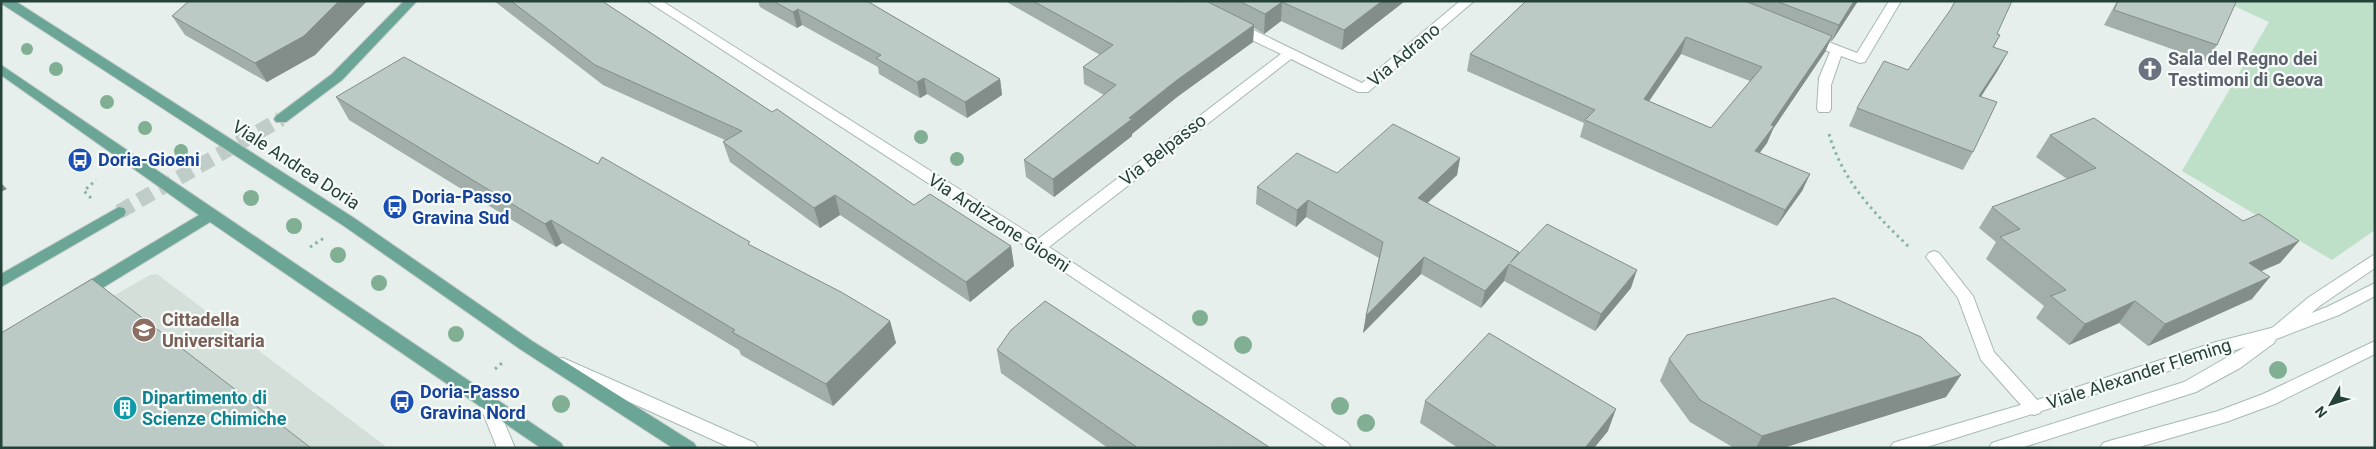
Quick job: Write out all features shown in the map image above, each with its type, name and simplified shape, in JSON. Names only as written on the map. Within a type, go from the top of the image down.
[{"type":"main road","name":"Viale Andrea Doria","points":[[6,1],[348,222],[535,351],[688,448]]},
{"type":"main road","points":[[281,119],[336,77],[411,1]]},
{"type":"main road","points":[[1,69],[210,215],[555,448]]},
{"type":"main road","points":[[1,281],[119,212]]},
{"type":"main road","points":[[69,300],[210,215]]},
{"type":"street","name":"Via Ardizzone Gioeni","points":[[653,1],[1038,247],[1342,448]]},
{"type":"street","name":"Via Adrano","points":[[1289,54],[1363,89],[1468,1]]},
{"type":"street","points":[[1792,33],[1860,59],[1895,1]]},
{"type":"street","points":[[1227,23],[1289,54]]},
{"type":"street","points":[[1824,109],[1823,91],[1826,70],[1838,50]]},
{"type":"street","name":"Via Belpasso","points":[[1038,247],[1160,151],[1289,54]]},
{"type":"street","points":[[1934,257],[1965,296],[1987,355],[2034,408]]},
{"type":"street","points":[[1998,448],[2190,387],[2234,363],[2278,332],[2315,301],[2375,260]]},
{"type":"street","name":"Viale Alexander Fleming","points":[[1899,448],[2034,408],[2216,348],[2278,332],[2334,311],[2375,289]]},
{"type":"street","points":[[2109,448],[2220,416],[2269,399],[2375,347]]},
{"type":"street","points":[[535,351],[749,448]]},
{"type":"street","points":[[488,403],[506,448]]},
{"type":"path","points":[[1824,109],[1832,146],[1840,168],[1852,187],[1872,211],[1909,247],[1934,257]]},
{"type":"path","points":[[91,198],[84,192],[96,180]]},
{"type":"path","points":[[310,247],[324,238]]},
{"type":"shaded area","name":"Cittadella Universitaria","points":[[157,274],[388,448],[1,448],[113,296],[150,275]]},
{"type":"green space","points":[[2223,1],[2375,1],[2375,230],[2332,260],[2182,171],[2269,22]]},
{"type":"building","points":[[189,1],[339,1],[304,36],[255,63],[172,16]]},
{"type":"building","points":[[511,1],[602,1],[772,112],[777,109],[914,205],[930,194],[1011,246],[966,282],[835,195],[814,208],[723,142],[742,131],[595,65]]},
{"type":"building","points":[[773,1],[867,1],[1000,79],[965,102],[924,78],[917,82],[876,58],[881,55],[798,9],[793,12]]},
{"type":"building","points":[[1033,1],[1206,1],[1254,25],[1177,80],[1129,118],[1132,119],[1053,179],[1024,160],[1116,85],[1083,67],[1113,45]]},
{"type":"building","points":[[1239,1],[1382,1],[1344,30],[1282,2],[1265,14]]},
{"type":"building","points":[[1526,1],[1745,1],[1832,36],[1771,125],[1774,126],[1755,151],[1810,174],[1785,210],[1585,120],[1595,110],[1470,54]],"holes":[[[1686,37],[1762,67],[1711,128],[1644,99]]]},
{"type":"building","points":[[1776,1],[1854,1],[1839,25]]},
{"type":"building","points":[[1955,1],[2012,1],[1997,34],[2000,35],[1993,47],[2008,52],[1979,96],[1997,102],[1973,152],[1857,108],[1884,61],[1908,70]]},
{"type":"building","points":[[2118,1],[2236,2],[2217,45],[2114,10]]},
{"type":"building","points":[[404,57],[598,164],[602,157],[750,242],[748,244],[841,292],[890,321],[826,384],[732,332],[735,330],[551,220],[545,224],[336,97]]},
{"type":"building","points":[[2094,118],[2243,221],[2259,214],[2299,241],[2249,263],[2270,277],[2165,324],[2135,301],[2085,324],[2051,296],[2066,290],[2000,237],[2020,229],[1992,207],[2096,168],[2050,135]]},
{"type":"building","points":[[1393,124],[1460,158],[1418,198],[1519,252],[1510,263],[1547,224],[1637,270],[1601,314],[1509,264],[1485,291],[1424,257],[1366,316],[1383,242],[1308,200],[1297,210],[1257,187],[1297,153],[1337,173]]},
{"type":"building","name":"Cittadella Universitaria","points":[[92,279],[311,448],[1,448],[1,333]]},
{"type":"building","points":[[1834,298],[1921,337],[1961,375],[1762,436],[1700,400],[1669,359],[1687,335]]},
{"type":"building","points":[[1045,301],[1269,447],[1138,448],[997,350],[1011,330]]},
{"type":"building","points":[[1489,333],[1616,409],[1585,448],[1498,448],[1425,401]]},
{"type":"tunnel","points":[[119,212],[281,119]]},
{"type":"place","name":"Sala del Regno dei Testimoni di Geova","points":[[2150,69]]},
{"type":"place","name":"Doria-Gioeni","points":[[80,160]]},
{"type":"place","name":"Doria-Passo Gravina Sud","points":[[395,207]]},
{"type":"place","name":"Cittadella Universitaria","points":[[144,330]]},
{"type":"place","name":"Doria-Passo Gravina Nord","points":[[402,402]]},
{"type":"place","name":"Dipartimento di Scienze Chimiche","points":[[125,408]]}]
